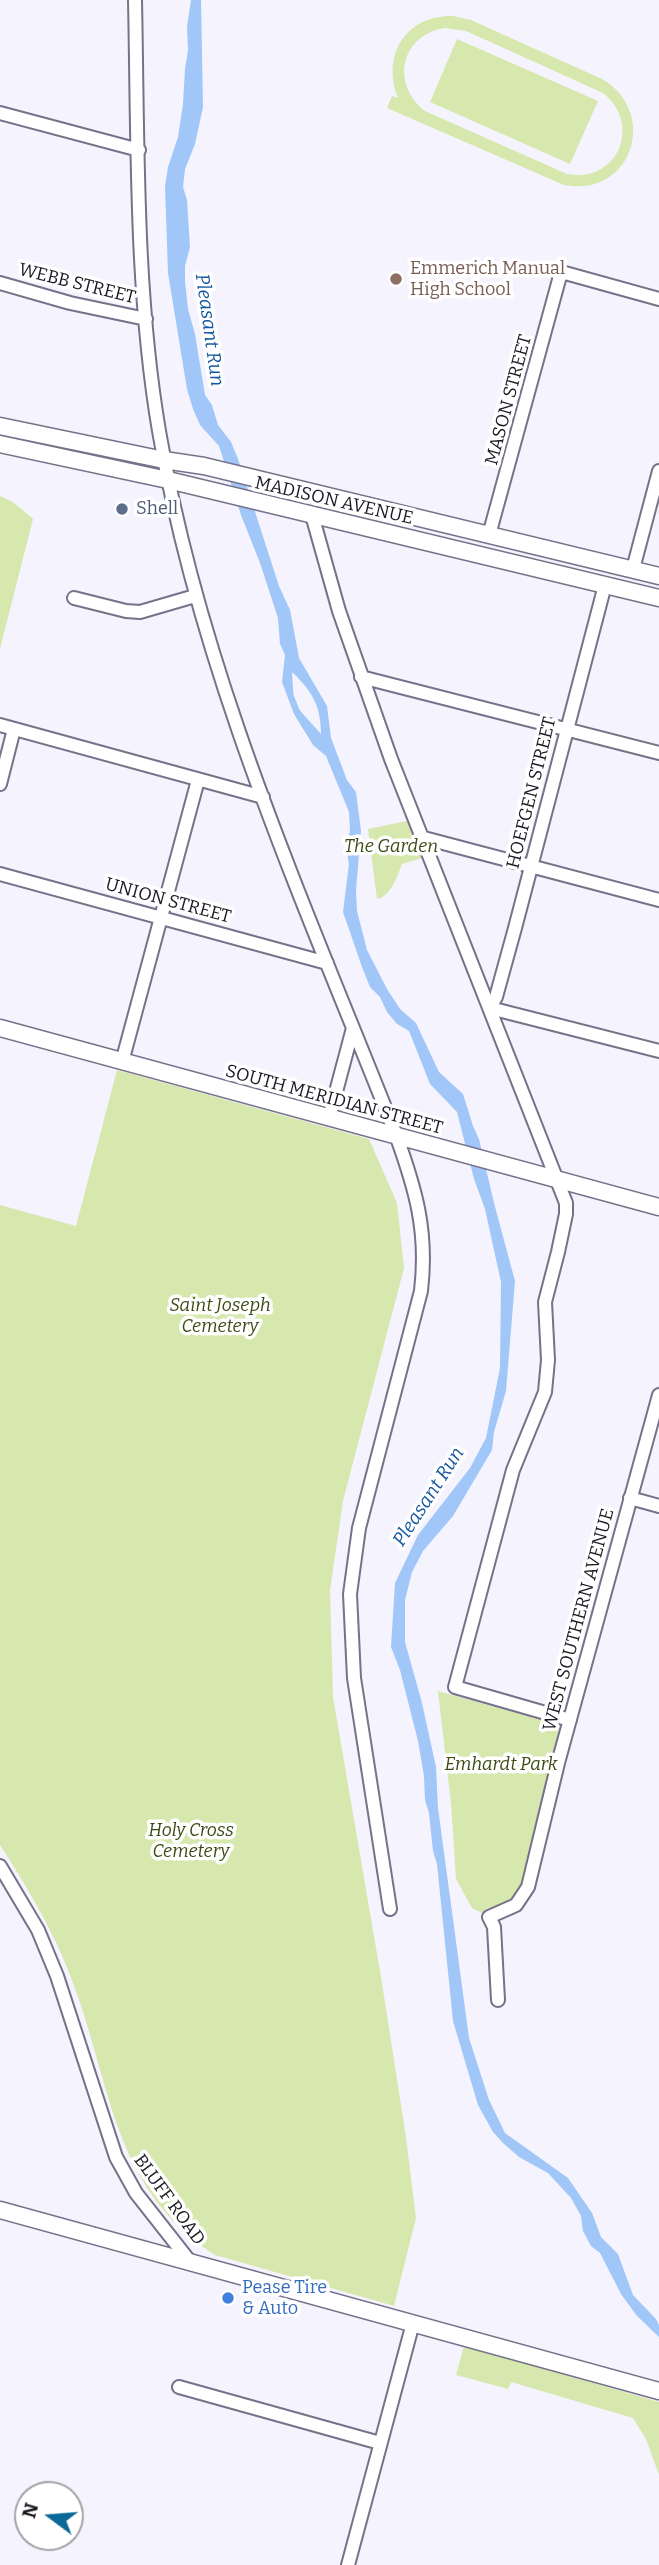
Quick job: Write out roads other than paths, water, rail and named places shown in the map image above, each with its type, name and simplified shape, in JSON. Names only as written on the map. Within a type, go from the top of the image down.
[{"type":"main road","name":"MADISON AVENUE","points":[[0,426],[204,466],[659,576]]},
{"type":"main road","name":"MADISON AVENUE","points":[[0,444],[168,480],[659,598]]},
{"type":"main road","name":"SOUTH MERIDIAN STREET","points":[[0,1028],[659,1207]]},
{"type":"main road","points":[[0,2210],[191,2263]]},
{"type":"main road","name":"BLUFF ROAD","points":[[191,2263],[659,2391]]},
{"type":"street","points":[[135,0],[146,319],[152,386],[168,480],[195,596],[226,696],[327,963],[396,1135],[417,1197],[424,1244],[418,1308],[359,1528],[350,1603],[355,1687],[390,1909]]},
{"type":"street","points":[[0,113],[139,150]]},
{"type":"street","name":"MASON STREET","points":[[489,535],[562,274],[659,299]]},
{"type":"street","name":"WEBB STREET","points":[[0,283],[70,303],[146,319]]},
{"type":"street","points":[[633,569],[659,471]]},
{"type":"street","points":[[312,515],[361,677],[558,1180],[566,1209],[545,1302],[548,1360],[545,1392],[510,1478],[455,1687],[570,1720]]},
{"type":"street","name":"HOEFGEN STREET","points":[[490,1008],[496,997],[605,585]]},
{"type":"street","points":[[74,598],[133,612],[195,596]]},
{"type":"street","points":[[361,677],[659,754]]},
{"type":"street","points":[[0,725],[263,797]]},
{"type":"street","points":[[0,784],[14,729]]},
{"type":"street","points":[[121,1062],[198,780]]},
{"type":"street","points":[[424,838],[659,900]]},
{"type":"street","name":"UNION STREET","points":[[0,874],[327,963]]},
{"type":"street","points":[[490,1008],[659,1051]]},
{"type":"street","points":[[329,1118],[353,1028]]},
{"type":"street","name":"WEST SOUTHERN AVENUE","points":[[498,2000],[494,1927],[489,1917],[516,1905],[528,1887],[570,1720],[659,1395]]},
{"type":"street","points":[[630,1499],[659,1506]]},
{"type":"street","name":"BLUFF ROAD","points":[[0,1866],[26,1907],[54,1968],[116,2157],[136,2193],[191,2263]]},
{"type":"street","points":[[348,2565],[413,2323]]},
{"type":"street","points":[[179,2387],[380,2442]]},
{"type":"water","name":"Pleasant Run","points":[[191,0],[201,0],[203,107],[195,144],[185,169],[183,187],[187,200],[190,247],[185,266],[185,281],[205,395],[212,405],[218,425],[231,442],[238,459],[279,586],[290,610],[299,658],[327,706],[331,738],[347,780],[356,792],[361,831],[357,911],[367,950],[400,1009],[416,1023],[439,1072],[463,1094],[479,1139],[515,1281],[506,1391],[494,1432],[492,1450],[453,1516],[423,1551],[412,1572],[405,1600],[405,1642],[436,1767],[438,1808],[469,2038],[489,2100],[505,2133],[568,2178],[592,2213],[601,2237],[618,2254],[633,2295],[656,2319],[659,2337],[637,2316],[621,2294],[600,2253],[591,2246],[583,2231],[581,2216],[571,2198],[548,2173],[519,2157],[493,2132],[478,2105],[453,2021],[437,1864],[425,1800],[424,1776],[400,1670],[391,1647],[395,1583],[418,1535],[470,1468],[486,1438],[500,1368],[501,1282],[485,1209],[474,1179],[457,1112],[430,1084],[409,1031],[397,1024],[387,1012],[380,997],[370,987],[362,967],[343,912],[349,864],[346,847],[350,831],[349,812],[326,756],[313,745],[294,714],[282,682],[285,655],[280,644],[278,618],[260,563],[219,446],[200,425],[187,389],[168,273],[165,186],[178,137],[183,104],[188,50],[187,27]],"holes":[[[292,672],[317,707],[321,734],[294,704]]]},
{"type":"waterway","name":"Pleasant Run","points":[[291,692],[299,712]]},
{"type":"place","name":"Emmerich Manual High School","points":[[396,279]]},
{"type":"place","name":"Shell","points":[[122,509]]},
{"type":"place","name":"Pease Tire & Auto","points":[[228,2298]]},
{"type":"park label","name":"The Garden","points":[[391,847]]},
{"type":"park label","name":"Saint Joseph Cemetery","points":[[220,1316]]},
{"type":"park label","name":"Emhardt Park","points":[[501,1765]]},
{"type":"park label","name":"Holy Cross Cemetery","points":[[191,1841]]}]
